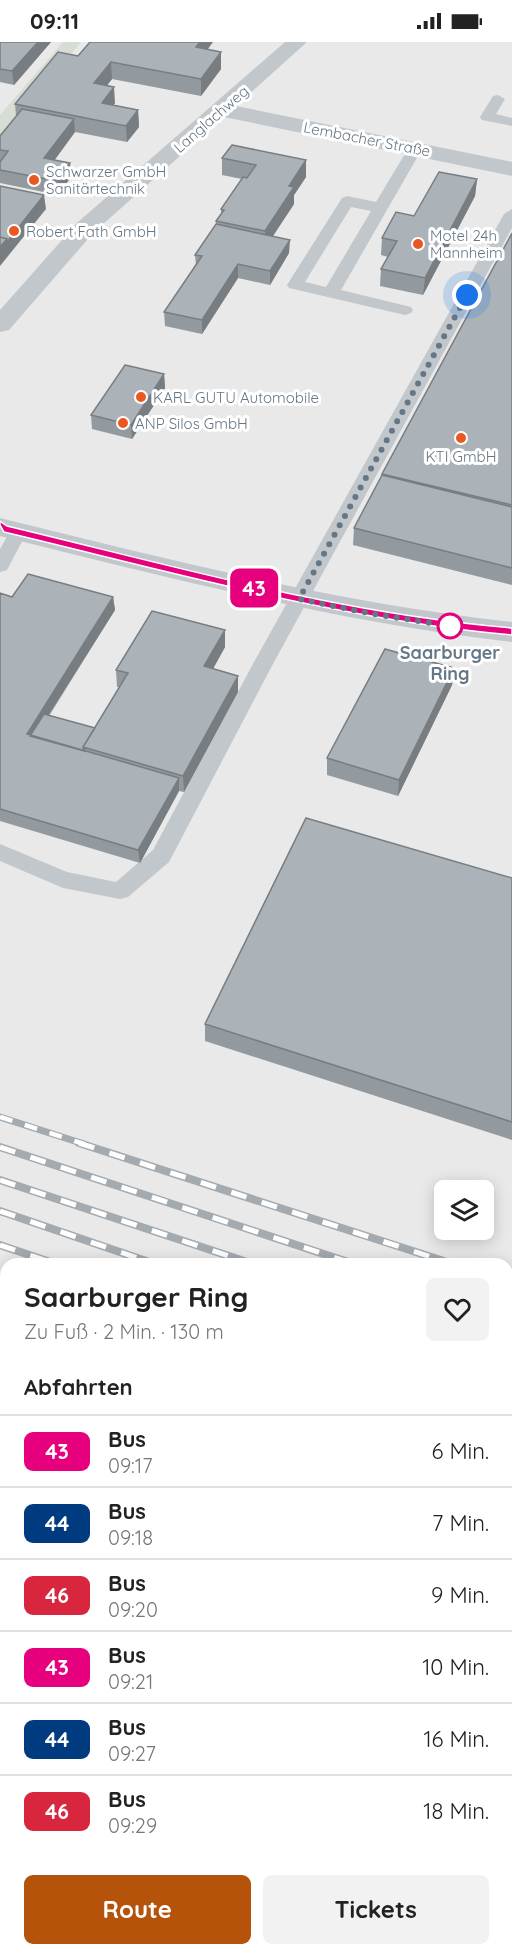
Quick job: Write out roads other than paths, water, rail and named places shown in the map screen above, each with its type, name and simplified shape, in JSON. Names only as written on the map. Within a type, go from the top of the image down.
[{"type":"street","name":"Langlachweg","points":[[0,325],[86,227],[297,42]]},
{"type":"street","name":"Lembacher Straße","points":[[222,110],[512,169]]},
{"type":"street","points":[[5,528],[299,599],[451,627],[512,632]]},
{"type":"lane","points":[[498,99],[488,117],[512,122]]},
{"type":"lane","points":[[331,293],[415,149]]},
{"type":"lane","points":[[381,208],[347,201],[295,285],[405,310]]},
{"type":"lane","points":[[0,852],[63,880],[120,891],[161,856],[299,599],[512,214]]},
{"type":"lane","points":[[0,566],[5,528]]},
{"type":"railway","points":[[0,1117],[84,1144]]},
{"type":"railway","points":[[79,1143],[434,1258]]},
{"type":"railway","points":[[0,1147],[336,1258]]},
{"type":"railway","points":[[0,1180],[235,1258]]},
{"type":"railway","points":[[0,1211],[137,1258]]},
{"type":"railway","points":[[0,1245],[38,1258]]},
{"type":"place","name":"Schwarzer GmbH Sanitärtechnik","points":[[34,180]]},
{"type":"place","name":"Robert Fath GmbH","points":[[14,231]]},
{"type":"place","name":"Motel 24h Mannheim","points":[[418,244]]},
{"type":"place","name":"KARL GUTU Automobile","points":[[141,397]]},
{"type":"place","name":"ANP Silos GmbH","points":[[123,423]]},
{"type":"place","name":"KTI GmbH","points":[[461,438]]},
{"type":"place","name":"Saarburger Ring","points":[[450,626]]}]
